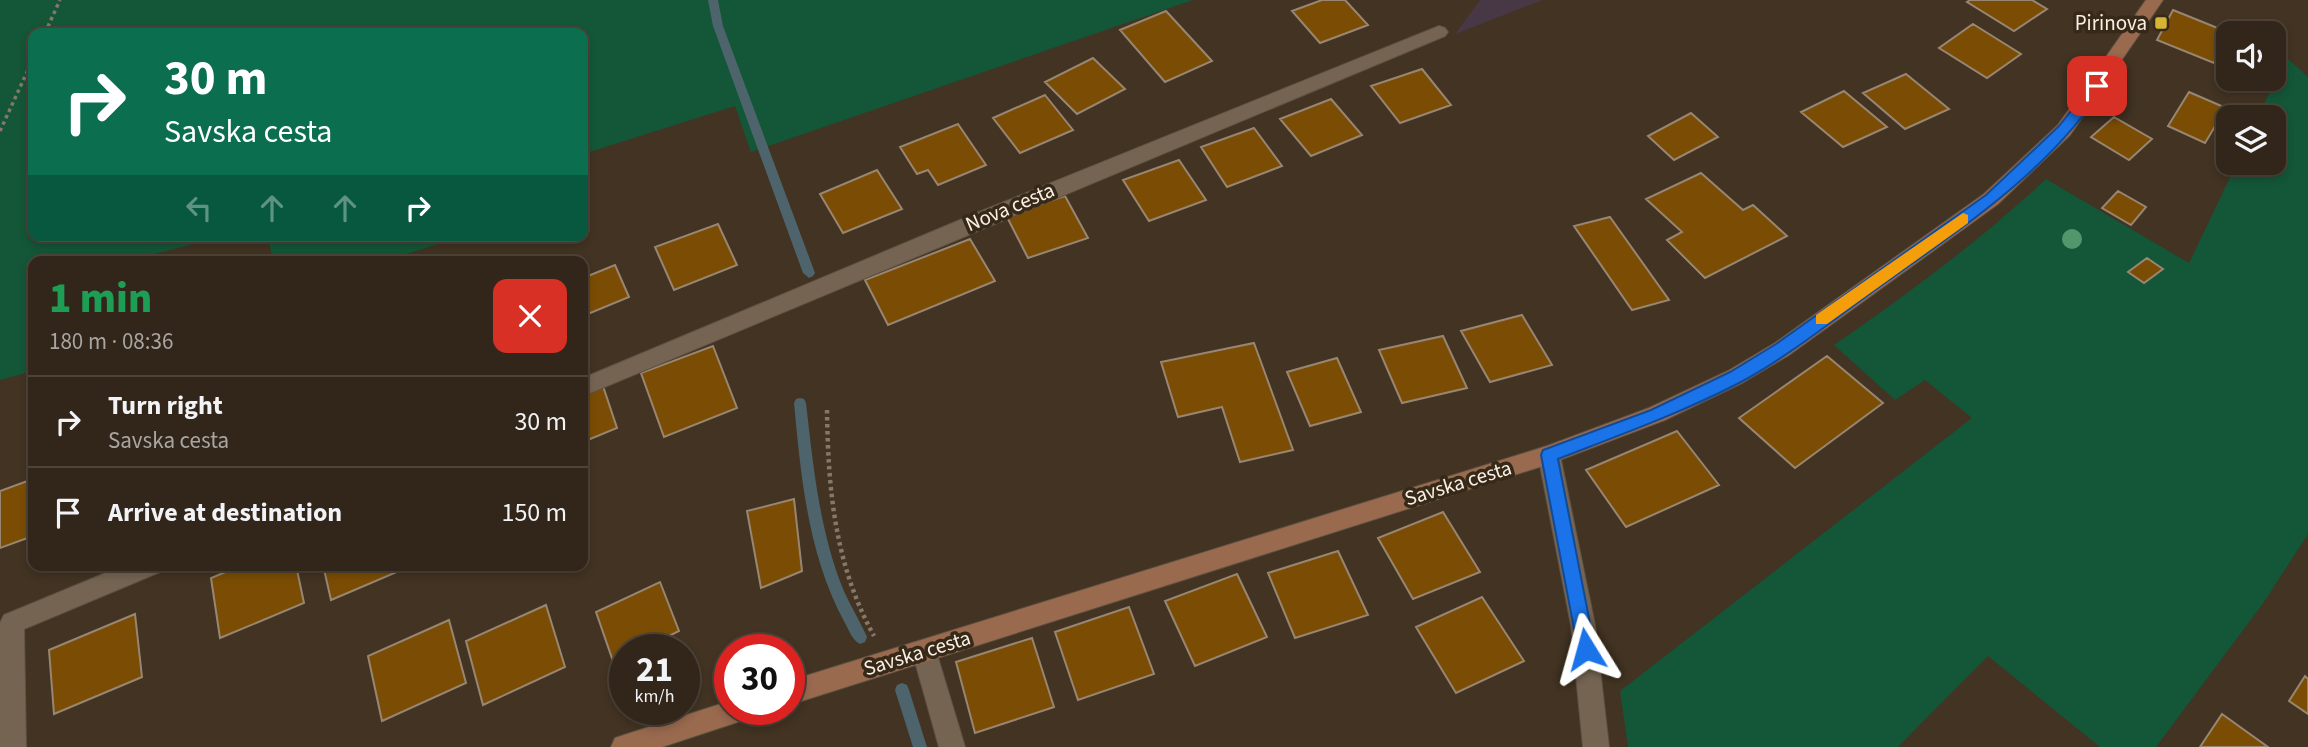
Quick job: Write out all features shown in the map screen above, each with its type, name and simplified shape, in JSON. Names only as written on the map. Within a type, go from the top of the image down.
[{"type":"street","name":"Savska cesta","points":[[805,688],[1549,455],[1657,415],[1735,377],[1782,349],[1991,199],[2064,130],[2155,0]]},
{"type":"street","name":"Nova cesta","points":[[588,385],[986,217],[1439,32]]},
{"type":"street","points":[[1549,455],[1583,625],[1596,747]]},
{"type":"street","points":[[13,747],[6,625],[137,571]]},
{"type":"street","points":[[924,650],[952,747]]},
{"type":"street","points":[[624,747],[714,718]]},
{"type":"path","points":[[47,28],[60,0]]},
{"type":"path","points":[[0,131],[28,70]]},
{"type":"path","points":[[827,410],[827,456],[838,539],[853,601],[890,661]]},
{"type":"shaded area","points":[[1480,0],[1543,0],[1455,34]]},
{"type":"green space","points":[[0,0],[1193,0],[751,152],[735,106],[588,152],[588,28],[28,28],[28,242],[201,242],[146,256],[28,256],[28,372],[0,380]]},
{"type":"green space","points":[[2286,57],[2308,77],[2308,534],[2264,602],[2156,747],[2100,747],[1988,656],[1898,747],[1628,747],[1620,691],[1972,418],[1925,380],[1895,400],[1834,345],[1943,266],[1996,224],[2046,179],[2189,263],[2231,175],[2286,175],[2286,105],[2264,105],[2270,91],[2286,91]]},
{"type":"green space","points":[[269,242],[444,242],[400,256],[272,256]]},
{"type":"building","points":[[1322,0],[1345,0],[1368,25],[1320,43],[1292,11]]},
{"type":"building","points":[[2032,0],[2047,9],[2014,31],[1967,2]]},
{"type":"building","points":[[2173,10],[2216,27],[2216,59],[2214,63],[2157,40]]},
{"type":"building","points":[[1166,11],[1212,61],[1165,82],[1120,30]]},
{"type":"building","points":[[1973,24],[2021,54],[1987,78],[1939,48]]},
{"type":"building","points":[[1093,58],[1125,89],[1077,114],[1045,82]]},
{"type":"building","points":[[1422,69],[1451,105],[1400,123],[1371,86]]},
{"type":"building","points":[[1906,74],[1949,109],[1905,129],[1863,93]]},
{"type":"building","points":[[1844,91],[1887,127],[1843,147],[1801,112]]},
{"type":"building","points":[[2189,92],[2219,105],[2216,105],[2216,125],[2205,143],[2168,126]]},
{"type":"building","points":[[1045,95],[1073,130],[1020,153],[993,118]]},
{"type":"building","points":[[1331,99],[1362,135],[1311,156],[1280,119]]},
{"type":"building","points":[[1691,113],[1718,137],[1674,160],[1648,136]]},
{"type":"building","points":[[2114,117],[2152,139],[2129,160],[2091,137]]},
{"type":"building","points":[[958,124],[986,165],[938,185],[928,170],[917,174],[900,147]]},
{"type":"building","points":[[1254,128],[1282,166],[1227,187],[1201,147]]},
{"type":"building","points":[[1179,160],[1206,200],[1149,221],[1123,180]]},
{"type":"building","points":[[877,170],[902,209],[843,233],[820,194]]},
{"type":"building","points":[[1701,173],[1743,210],[1753,205],[1787,236],[1705,278],[1667,240],[1682,232],[1646,199]]},
{"type":"building","points":[[2118,191],[2146,207],[2131,225],[2102,208]]},
{"type":"building","points":[[1065,196],[1088,238],[1028,258],[1006,215]]},
{"type":"building","points":[[1610,217],[1669,300],[1632,310],[1574,226]]},
{"type":"building","points":[[718,224],[737,265],[674,290],[655,247]]},
{"type":"building","points":[[970,239],[995,281],[888,325],[865,280]]},
{"type":"building","points":[[2147,258],[2163,269],[2144,283],[2128,272]]},
{"type":"building","points":[[615,265],[629,297],[588,314],[588,276]]},
{"type":"building","points":[[1522,315],[1552,365],[1490,382],[1461,331]]},
{"type":"building","points":[[1443,336],[1467,388],[1402,403],[1379,350]]},
{"type":"building","points":[[1254,343],[1293,450],[1240,462],[1222,407],[1178,417],[1161,362]]},
{"type":"building","points":[[713,346],[737,408],[664,437],[641,373]]},
{"type":"building","points":[[1827,356],[1883,403],[1795,468],[1739,418]]},
{"type":"building","points":[[1337,358],[1361,412],[1310,426],[1287,372]]},
{"type":"building","points":[[603,386],[617,428],[588,440],[588,392]]},
{"type":"building","points":[[1677,431],[1719,485],[1626,527],[1586,470]]},
{"type":"building","points":[[28,481],[28,538],[0,548],[0,491]]},
{"type":"building","points":[[794,499],[802,571],[761,588],[747,511]]},
{"type":"building","points":[[1443,512],[1480,572],[1413,599],[1378,538]]},
{"type":"building","points":[[1338,551],[1368,615],[1295,638],[1268,573]]},
{"type":"building","points":[[228,571],[297,571],[304,603],[220,638],[211,578]]},
{"type":"building","points":[[324,571],[399,571],[331,600]]},
{"type":"building","points":[[1237,574],[1267,637],[1195,666],[1165,601]]},
{"type":"building","points":[[660,582],[679,631],[673,634],[609,634],[609,650],[596,612]]},
{"type":"building","points":[[1482,597],[1524,661],[1456,693],[1416,627]]},
{"type":"building","points":[[546,605],[565,667],[483,705],[466,641]]},
{"type":"building","points":[[1129,607],[1154,674],[1078,700],[1055,632]]},
{"type":"building","points":[[135,614],[142,677],[54,714],[49,650]]},
{"type":"building","points":[[449,620],[466,683],[382,721],[368,656]]},
{"type":"building","points":[[1032,638],[1054,707],[975,733],[956,662]]},
{"type":"building","points":[[2305,676],[2308,679],[2308,714],[2289,701]]},
{"type":"building","points":[[2222,714],[2268,747],[2200,747]]},
{"type":"waterway","points":[[713,0],[718,26],[809,273]]},
{"type":"waterway","points":[[800,403],[811,493],[824,554],[845,611],[860,637]]},
{"type":"waterway","points":[[902,690],[920,747]]},
{"type":"slow traffic","points":[[1822,320],[1963,219]]},
{"type":"place","name":"Pirinova","points":[[2161,23]]},
{"type":"route","points":[[1586,649],[1549,455],[1657,415],[1735,377],[1782,349],[1991,199],[2064,130],[2097,86]]}]
